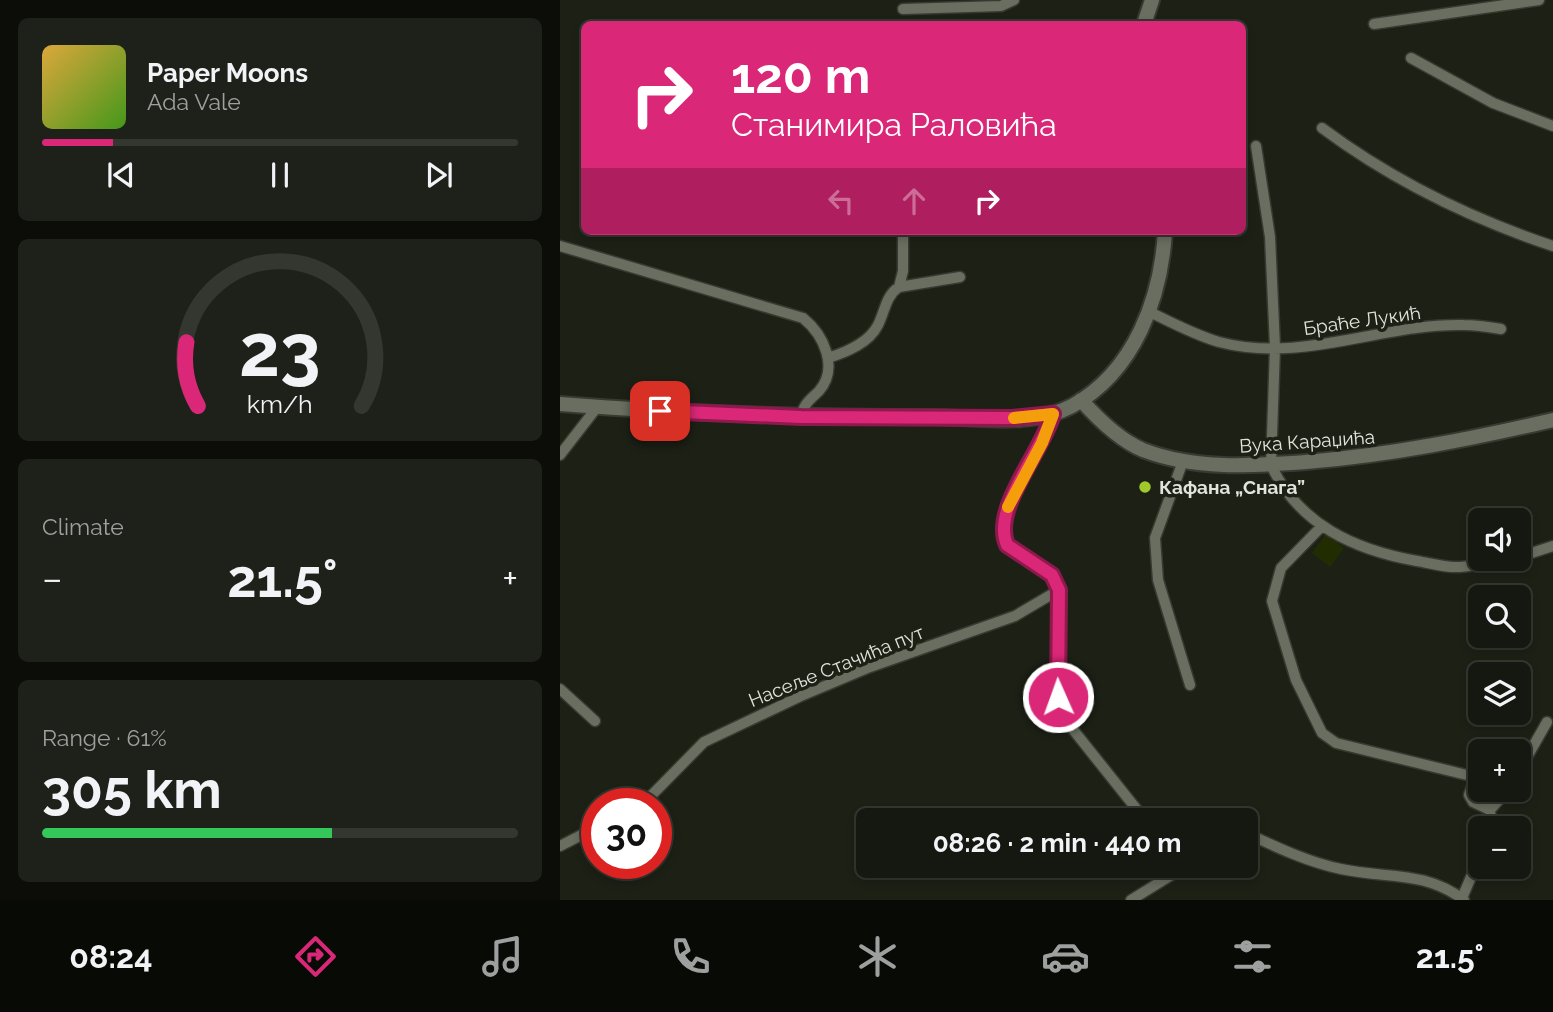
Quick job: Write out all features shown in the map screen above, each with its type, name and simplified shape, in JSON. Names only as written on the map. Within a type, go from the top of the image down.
[{"type":"street","points":[[904,9],[1001,6],[1014,0]]},
{"type":"street","points":[[1145,21],[1152,0]]},
{"type":"street","points":[[1374,24],[1539,0]]},
{"type":"street","points":[[1411,58],[1493,103],[1553,126]]},
{"type":"street","points":[[1322,128],[1354,152],[1436,200],[1494,227],[1553,246]]},
{"type":"street","points":[[1256,146],[1270,236],[1275,347],[1271,465],[1296,503],[1321,527],[1377,554],[1454,567],[1468,565]]},
{"type":"street","points":[[899,287],[903,271],[903,235]]},
{"type":"street","points":[[560,404],[801,417],[1012,418],[1053,414],[1081,400],[1127,353],[1150,312],[1161,269],[1165,235]]},
{"type":"street","points":[[560,246],[800,317],[817,333],[828,358],[826,379],[805,405],[801,417]]},
{"type":"street","points":[[828,358],[853,348],[870,335],[877,327],[891,292],[899,287],[960,277]]},
{"type":"street","name":"Браће Лукић","points":[[1150,312],[1219,342],[1275,347],[1323,346],[1463,324],[1501,329]]},
{"type":"street","name":"Вука Караџића","points":[[1081,400],[1132,444],[1183,461],[1214,466],[1271,465],[1394,453],[1553,420]]},
{"type":"street","points":[[560,455],[598,406]]},
{"type":"street","points":[[1053,414],[1042,443],[1005,512],[1002,526],[1007,545],[1052,575],[1059,590],[1056,681],[1063,713],[1071,727],[1136,808]]},
{"type":"street","points":[[1183,461],[1155,538],[1158,580],[1190,685]]},
{"type":"street","points":[[1321,527],[1282,568],[1272,601],[1296,680],[1322,733],[1336,743],[1471,776],[1474,781],[1469,795],[1474,802],[1490,810]]},
{"type":"street","points":[[1531,553],[1553,547]]},
{"type":"street","name":"Насеље Стачића пут","points":[[659,788],[704,742],[870,667],[1015,616],[1059,590]]},
{"type":"street","points":[[560,689],[595,721]]},
{"type":"street","points":[[1531,750],[1547,722]]},
{"type":"street","points":[[1490,810],[1500,802]]},
{"type":"street","points":[[1490,810],[1491,816]]},
{"type":"street","points":[[560,846],[581,835]]},
{"type":"street","points":[[1258,839],[1284,851],[1342,869],[1403,874],[1435,883],[1463,899],[1471,879]]},
{"type":"street","points":[[1131,900],[1166,878]]},
{"type":"green space","points":[[1326,534],[1344,548],[1330,567],[1312,553]]},
{"type":"slow traffic","points":[[1008,507],[1042,443],[1053,414],[1014,418]]},
{"type":"place","name":"Кафана „Снага”","points":[[1145,487]]},
{"type":"route","points":[[660,411],[801,417],[1012,418],[1053,414],[1042,443],[1005,512],[1002,526],[1007,545],[1043,566],[1057,583],[1058,697]]}]
